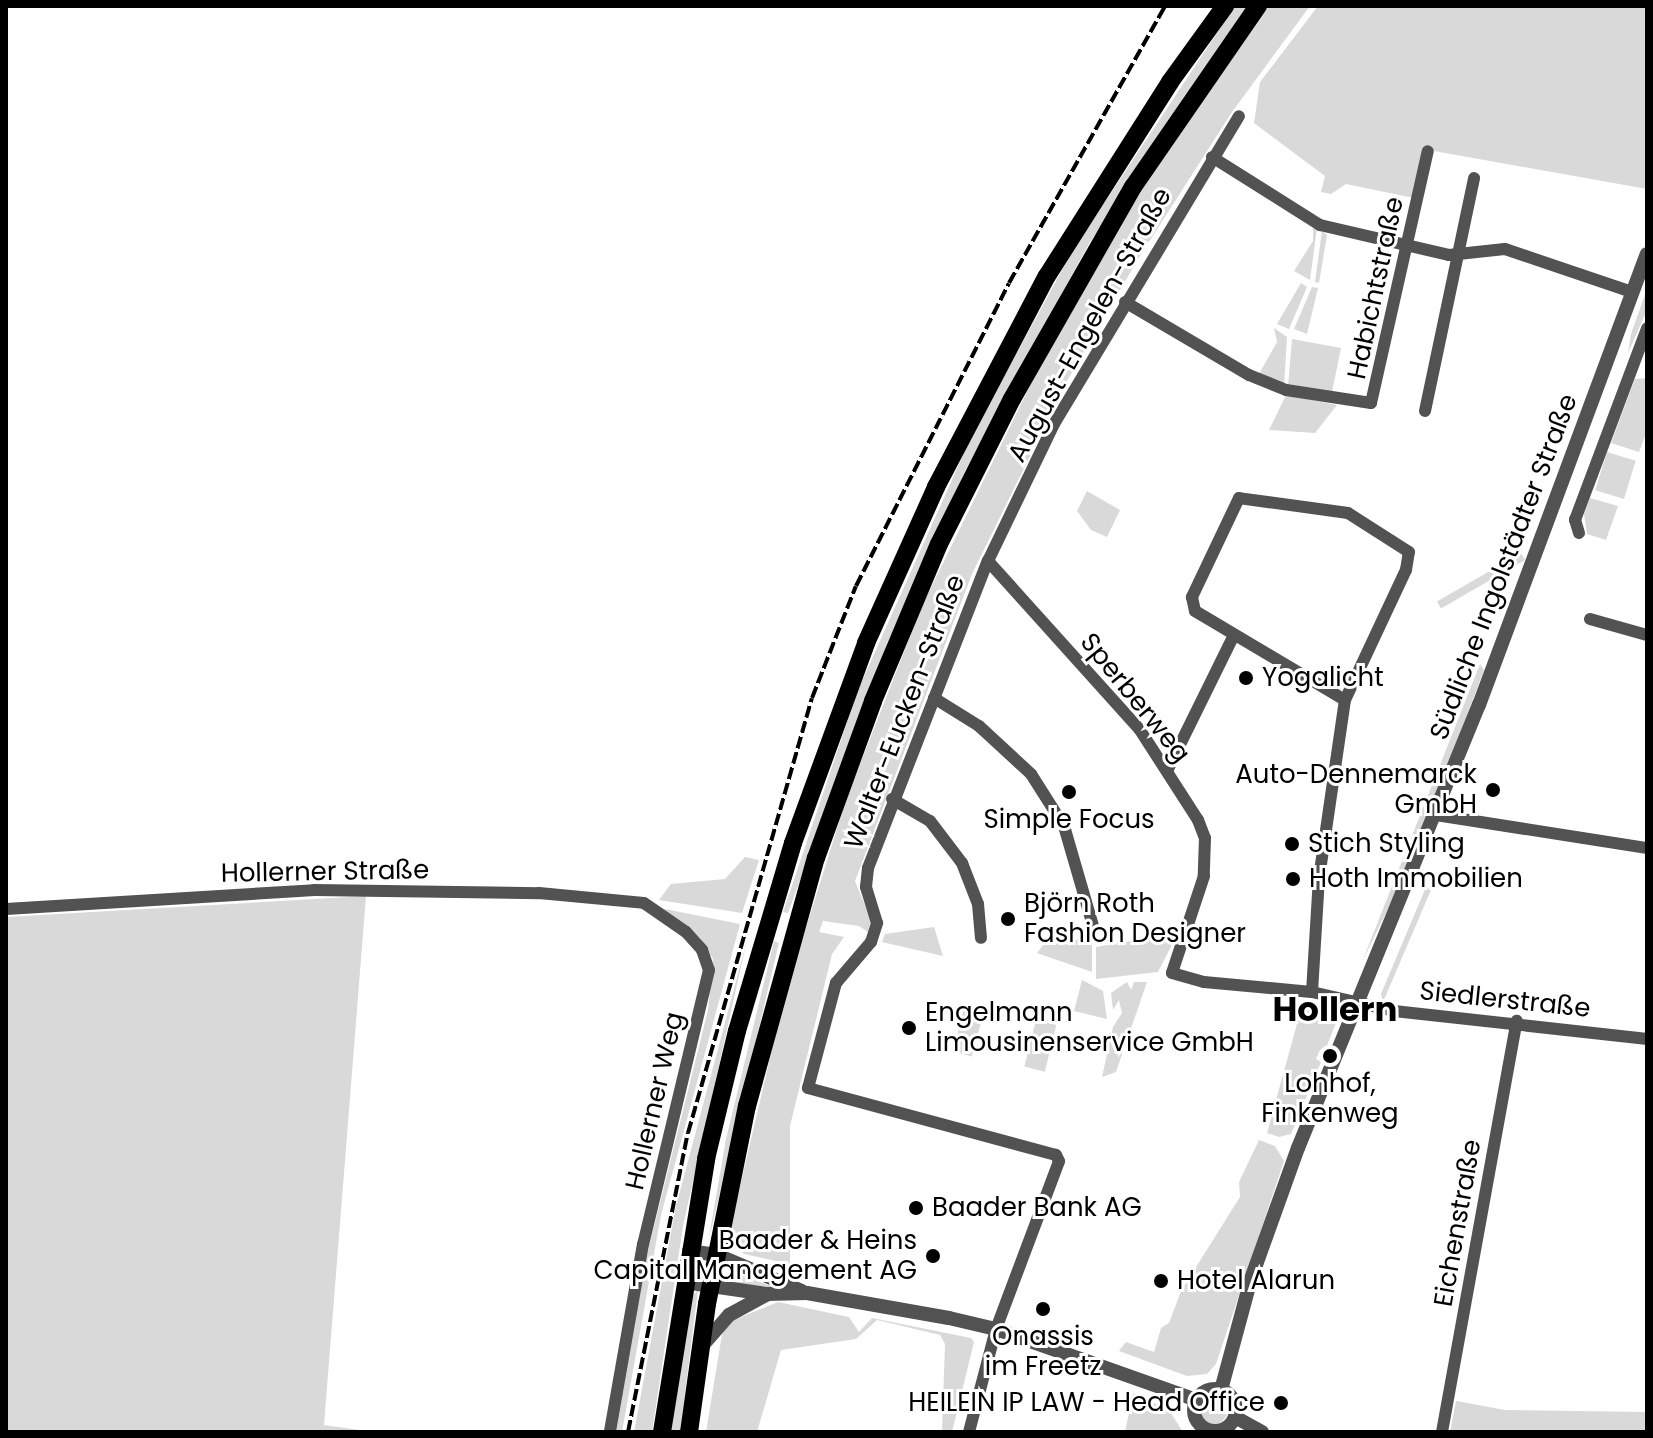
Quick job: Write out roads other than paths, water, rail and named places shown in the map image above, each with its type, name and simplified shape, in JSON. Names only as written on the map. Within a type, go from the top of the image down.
[{"type":"main road","points":[[662,1432],[706,1159],[755,968],[814,781],[888,592],[978,403],[1047,276],[1162,94],[1225,6]]},
{"type":"main road","points":[[689,1432],[711,1285],[747,1106],[787,954],[842,784],[918,592],[963,493],[1072,290],[1133,187],[1258,6]]},
{"type":"street","name":"August-Engelen-Straße","points":[[988,561],[1054,424],[1239,116]]},
{"type":"street","name":"Habichtstraße","points":[[1125,302],[1249,375],[1286,390],[1365,406],[1375,398],[1428,151]]},
{"type":"street","points":[[1212,157],[1320,225],[1457,254],[1505,249],[1632,292]]},
{"type":"street","points":[[1425,411],[1474,178]]},
{"type":"street","name":"Südliche Ingolstädter Straße","points":[[1221,1390],[1253,1271],[1436,815],[1647,254]]},
{"type":"street","points":[[1579,533],[1575,520],[1647,328]]},
{"type":"street","points":[[1312,992],[1319,878],[1345,700],[1406,570],[1409,552],[1402,544],[1348,513],[1239,498],[1192,604],[1234,635],[1345,700]]},
{"type":"street","name":"Walter-Eucken-Straße","points":[[988,561],[892,799],[868,868],[866,887],[877,923],[871,942],[836,983],[808,1088],[1056,1155],[1059,1161],[996,1329]]},
{"type":"street","name":"Sperberweg","points":[[988,561],[1140,730],[1168,769],[1198,820],[1207,858],[1172,973]]},
{"type":"street","points":[[1590,619],[1647,635]]},
{"type":"street","points":[[1168,769],[1234,635]]},
{"type":"street","points":[[934,698],[988,733],[1034,778],[1064,826],[1093,926]]},
{"type":"street","points":[[892,799],[930,821],[962,863],[978,904],[981,938]]},
{"type":"street","points":[[1436,815],[1647,848]]},
{"type":"street","name":"Hollerner Straße","points":[[6,909],[314,890],[539,893],[644,903]]},
{"type":"street","name":"Hollerner Weg","points":[[610,1432],[643,1244],[709,970],[702,950],[686,932],[644,903]]},
{"type":"street","name":"Siedlerstraße","points":[[1172,973],[1204,982],[1312,992],[1394,1011],[1517,1021],[1647,1039]]},
{"type":"street","name":"Eichenstraße","points":[[1442,1432],[1517,1021]]},
{"type":"street","points":[[689,1251],[717,1255],[807,1293],[996,1329],[1196,1400]]},
{"type":"street","points":[[684,1282],[766,1294],[807,1293]]},
{"type":"street","points":[[702,1346],[729,1315],[766,1294]]},
{"type":"street","points":[[969,1432],[996,1329]]},
{"type":"street","points":[[1221,1390],[1232,1398],[1235,1417],[1227,1427],[1215,1432],[1197,1421],[1196,1400],[1204,1392],[1221,1390]]},
{"type":"street","points":[[1235,1417],[1262,1432]]},
{"type":"railway","points":[[628,1432],[688,1133],[812,698],[856,586],[1009,283],[1165,6]]},
{"type":"place","name":"Yogalicht","points":[[1246,678]]},
{"type":"place","name":"Auto-Dennemarck GmbH","points":[[1493,790]]},
{"type":"place","name":"Simple Focus","points":[[1069,792]]},
{"type":"place","name":"Stich Styling","points":[[1292,844]]},
{"type":"place","name":"Hoth Immobilien","points":[[1293,879]]},
{"type":"place","name":"Björn Roth Fashion Designer","points":[[1008,919]]},
{"type":"place","name":"Engelmann Limousinenservice GmbH","points":[[909,1028]]},
{"type":"place","name":"Lohhof, Finkenweg","points":[[1330,1056]]},
{"type":"place","name":"Baader Bank AG","points":[[916,1208]]},
{"type":"place","name":"Baader & Heins Capital Management AG","points":[[933,1256]]},
{"type":"place","name":"Hotel Alarun","points":[[1161,1281]]},
{"type":"place","name":"Onassis im Freetz","points":[[1043,1309]]},
{"type":"place","name":"HEILEIN IP LAW - Head Office","points":[[1281,1403]]},
{"type":"district","name":"Hollern","points":[[1335,1010]]}]
